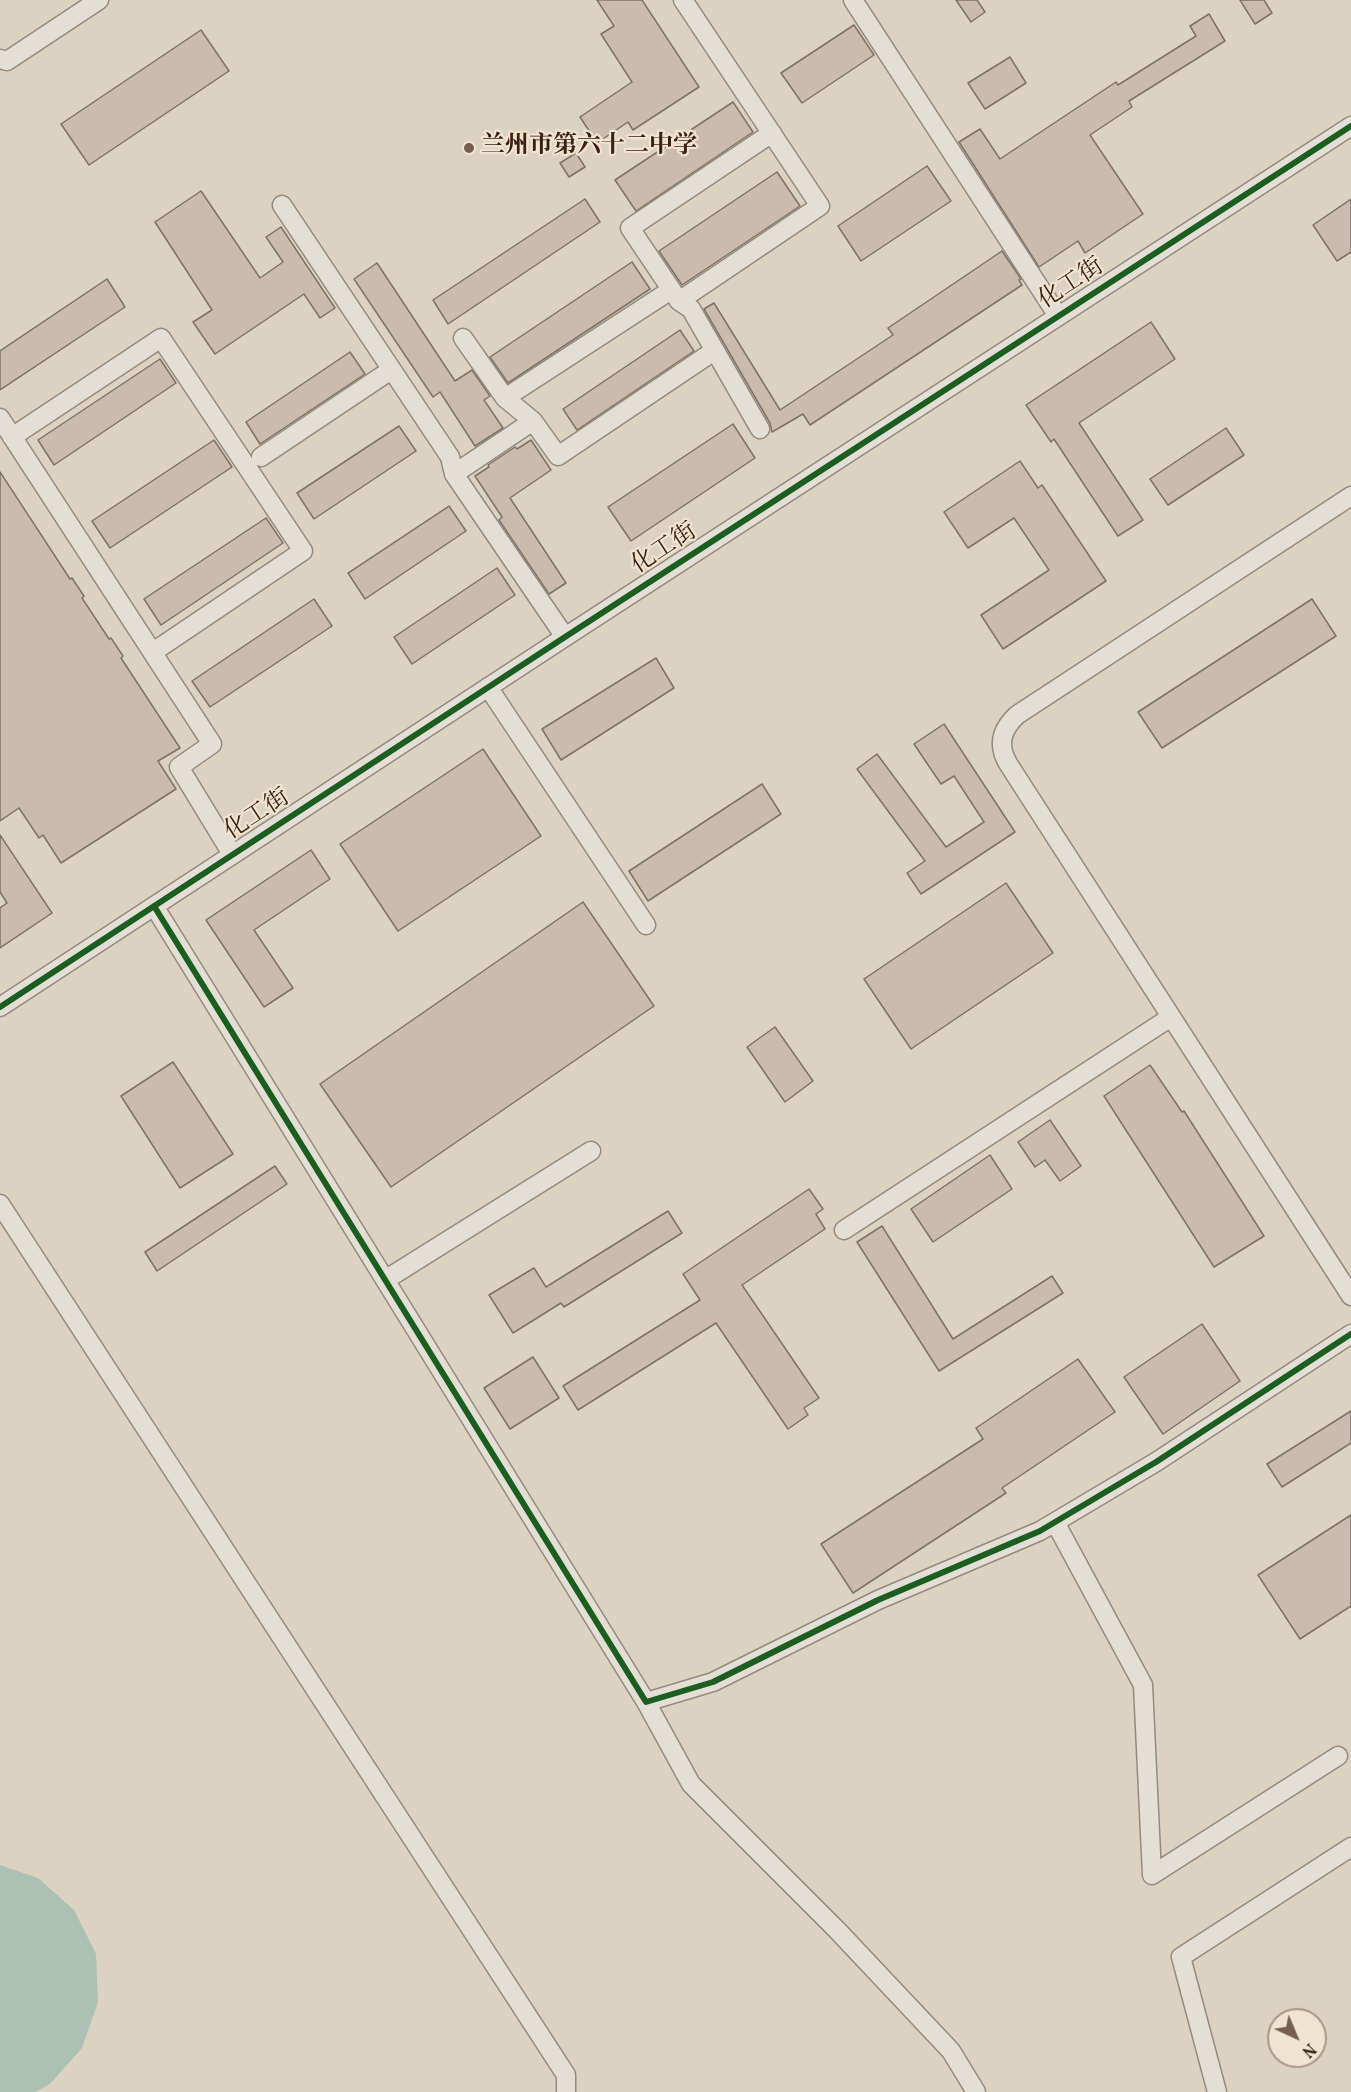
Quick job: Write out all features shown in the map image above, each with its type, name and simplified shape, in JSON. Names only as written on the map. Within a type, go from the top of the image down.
[{"type":"street","points":[[0,59],[7,61],[99,0]]},
{"type":"street","points":[[505,398],[820,206],[682,0]]},
{"type":"street","points":[[853,0],[1058,316]]},
{"type":"street","name":"化工街","points":[[0,1007],[1351,126]]},
{"type":"street","points":[[760,429],[691,309],[675,295],[630,228],[772,133]]},
{"type":"street","points":[[282,205],[450,457],[454,474],[565,637]]},
{"type":"street","points":[[12,437],[161,338],[303,551],[153,652]]},
{"type":"street","points":[[463,338],[505,398],[534,421],[558,456],[714,351]]},
{"type":"street","points":[[261,457],[391,370]]},
{"type":"street","points":[[0,418],[212,744],[179,767],[232,855]]},
{"type":"street","points":[[454,474],[534,421]]},
{"type":"street","points":[[1351,496],[1017,715],[1008,723],[1001,744],[1003,755],[1351,1296]]},
{"type":"street","points":[[488,687],[646,925]]},
{"type":"street","points":[[154,906],[646,1702],[691,1784],[837,1930],[951,2051],[976,2092]]},
{"type":"street","points":[[844,1230],[1171,1017]]},
{"type":"street","points":[[385,1280],[591,1151]]},
{"type":"street","points":[[0,1204],[566,2074],[566,2092]]},
{"type":"street","points":[[646,1702],[713,1682],[878,1600],[1040,1531],[1156,1462],[1351,1334]]},
{"type":"street","points":[[1054,1522],[1143,1685],[1152,1875],[1338,1756]]},
{"type":"street","points":[[1217,2092],[1181,1958],[1351,1847]]},
{"type":"shaded area","points":[[0,1865],[38,1878],[74,1910],[96,1954],[98,2002],[82,2048],[50,2084],[35,2092],[0,2092]]},
{"type":"building","points":[[597,0],[642,0],[699,87],[633,130],[628,122],[597,143],[580,117],[632,82],[601,34],[614,26]]},
{"type":"building","points":[[956,0],[977,0],[985,12],[971,22]]},
{"type":"building","points":[[1240,0],[1264,0],[1272,13],[1255,24]]},
{"type":"building","points":[[1209,14],[1225,41],[1129,101],[1132,107],[1090,135],[1143,214],[1085,253],[1078,241],[1039,267],[959,142],[980,129],[1000,159],[1116,82],[1118,85],[1196,36],[1190,26]]},
{"type":"building","points":[[854,25],[874,55],[802,103],[781,73]]},
{"type":"building","points":[[201,30],[229,71],[89,165],[61,124]]},
{"type":"building","points":[[1010,57],[1026,83],[985,109],[968,83]]},
{"type":"building","points":[[733,102],[753,132],[636,211],[615,180]]},
{"type":"building","points":[[576,153],[585,167],[569,177],[560,163]]},
{"type":"building","points":[[927,166],[951,201],[861,261],[838,226]]},
{"type":"building","points":[[777,172],[800,206],[682,285],[659,251]]},
{"type":"building","points":[[201,191],[260,278],[283,262],[266,237],[281,227],[335,308],[320,318],[304,294],[215,354],[193,322],[212,310],[155,222]]},
{"type":"building","points":[[585,199],[600,222],[448,324],[433,300]]},
{"type":"building","points":[[1351,199],[1351,252],[1337,261],[1313,225]]},
{"type":"building","points":[[1002,251],[1021,279],[1019,280],[1022,285],[810,425],[803,414],[772,432],[770,423],[704,309],[714,303],[780,410],[893,335],[888,328]]},
{"type":"building","points":[[632,262],[650,289],[508,383],[490,357]]},
{"type":"building","points":[[377,263],[455,381],[472,370],[490,396],[484,400],[503,428],[475,446],[440,392],[433,397],[354,279]]},
{"type":"building","points":[[107,279],[125,307],[0,390],[0,351]]},
{"type":"building","points":[[1151,322],[1175,359],[1079,423],[1143,520],[1118,536],[1054,439],[1051,442],[1026,405]]},
{"type":"building","points":[[680,330],[694,351],[577,430],[563,409]]},
{"type":"building","points":[[350,352],[365,374],[260,444],[246,422]]},
{"type":"building","points":[[160,359],[176,383],[54,465],[38,440]]},
{"type":"building","points":[[733,424],[755,458],[631,541],[608,507]]},
{"type":"building","points":[[399,426],[416,451],[314,519],[297,493]]},
{"type":"building","points":[[1226,428],[1244,455],[1168,505],[1150,479]]},
{"type":"building","points":[[214,440],[232,467],[110,548],[92,521]]},
{"type":"building","points":[[531,440],[551,470],[510,498],[566,583],[549,594],[499,520],[502,517],[475,476],[515,447],[517,449]]},
{"type":"building","points":[[1020,461],[1038,488],[1042,485],[1106,581],[1003,649],[981,615],[1049,570],[1014,518],[968,548],[944,512]]},
{"type":"building","points":[[0,472],[70,579],[72,578],[84,596],[82,598],[123,656],[121,658],[180,748],[158,761],[176,789],[61,863],[43,835],[39,838],[19,808],[0,821]]},
{"type":"building","points":[[449,506],[466,531],[365,599],[348,573]]},
{"type":"building","points":[[266,518],[283,543],[161,625],[144,599]]},
{"type":"building","points":[[497,568],[515,595],[412,664],[394,637]]},
{"type":"building","points":[[314,599],[332,626],[210,707],[192,681]]},
{"type":"building","points":[[1312,599],[1336,636],[1162,748],[1138,712]]},
{"type":"building","points":[[656,658],[674,688],[561,760],[542,729]]},
{"type":"building","points":[[944,724],[1015,832],[921,894],[907,873],[925,861],[857,769],[877,754],[946,847],[984,822],[954,776],[941,784],[914,744]]},
{"type":"building","points":[[483,749],[541,836],[398,931],[340,844]]},
{"type":"building","points":[[762,784],[781,814],[648,901],[629,871]]},
{"type":"building","points":[[0,835],[52,913],[0,948],[0,908],[7,903],[0,892]]},
{"type":"building","points":[[311,850],[330,879],[254,930],[293,988],[264,1007],[206,920]]},
{"type":"building","points":[[1006,883],[1053,953],[911,1049],[864,979]]},
{"type":"building","points":[[583,902],[654,1006],[391,1187],[320,1084]]},
{"type":"building","points":[[775,1027],[813,1081],[785,1102],[747,1047]]},
{"type":"building","points":[[173,1062],[233,1154],[180,1188],[121,1096]]},
{"type":"building","points":[[1150,1065],[1182,1112],[1184,1111],[1264,1236],[1214,1267],[1104,1096]]},
{"type":"building","points":[[1050,1120],[1081,1166],[1060,1181],[1045,1160],[1035,1167],[1018,1142]]},
{"type":"building","points":[[990,1155],[1012,1189],[933,1242],[911,1209]]},
{"type":"building","points":[[275,1166],[287,1184],[157,1271],[145,1252]]},
{"type":"building","points":[[809,1189],[823,1209],[816,1214],[825,1229],[742,1285],[819,1398],[804,1408],[808,1415],[788,1429],[716,1323],[578,1410],[563,1386],[700,1300],[683,1274]]},
{"type":"building","points":[[668,1211],[682,1233],[564,1307],[561,1303],[513,1333],[489,1295],[534,1268],[546,1287]]},
{"type":"building","points":[[882,1226],[953,1339],[1052,1276],[1063,1293],[939,1371],[857,1242]]},
{"type":"building","points":[[1202,1324],[1240,1381],[1163,1434],[1124,1377]]},
{"type":"building","points":[[533,1357],[559,1398],[510,1429],[484,1388]]},
{"type":"building","points":[[1078,1359],[1115,1412],[1002,1488],[1006,1493],[853,1593],[821,1544],[983,1439],[976,1428]]},
{"type":"building","points":[[1351,1411],[1351,1443],[1282,1487],[1267,1464]]},
{"type":"building","points":[[1351,1515],[1351,1606],[1300,1639],[1258,1575]]},
{"type":"cycle path","points":[[0,1007],[1351,126]]},
{"type":"cycle path","points":[[154,906],[646,1702],[713,1682],[878,1600],[1040,1531],[1156,1462],[1351,1334]]},
{"type":"place","name":"兰州市第六十二中学","points":[[469,148]]}]
